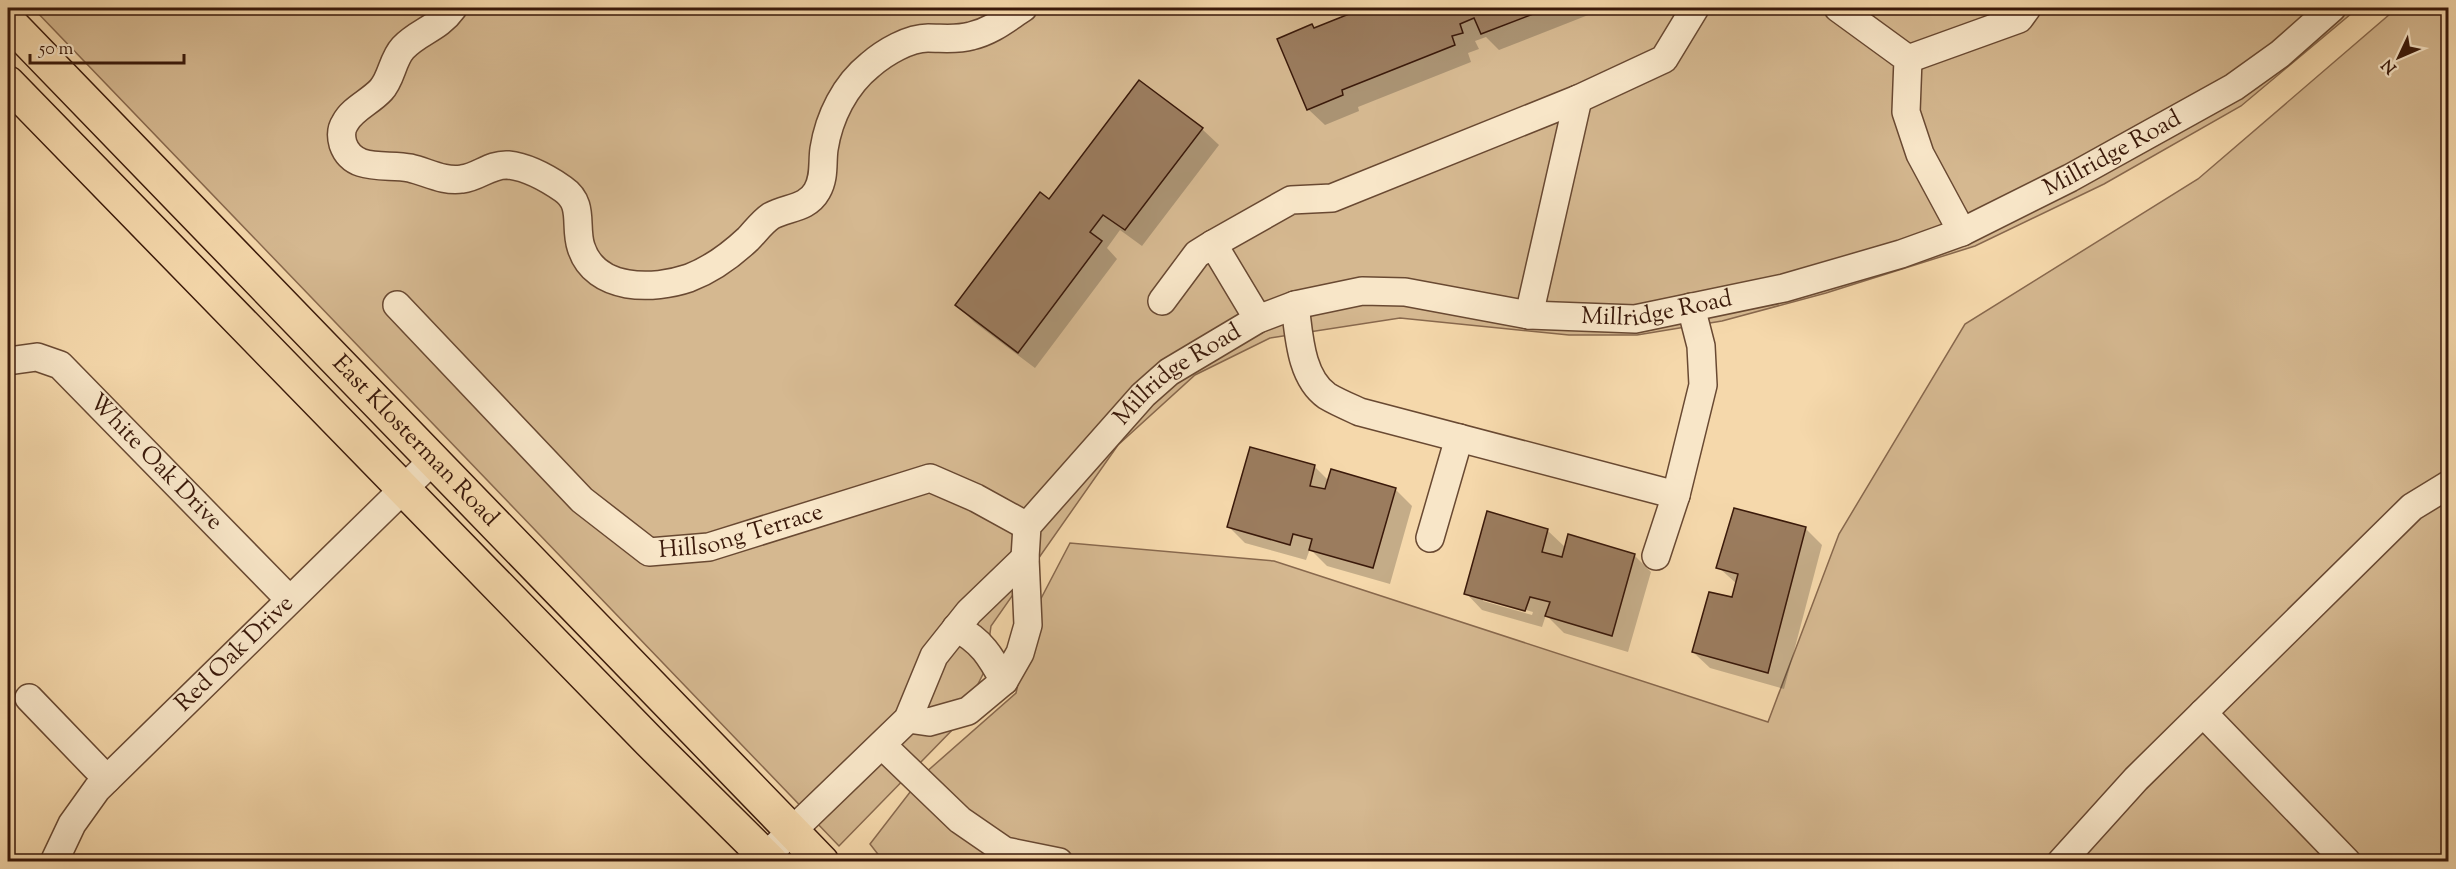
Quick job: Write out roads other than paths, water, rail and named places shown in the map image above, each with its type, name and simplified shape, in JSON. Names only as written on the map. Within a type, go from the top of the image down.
[{"type":"main road","name":"East Klosterman Road","points":[[8,21],[822,861]]},
{"type":"main road","name":"East Klosterman Road","points":[[8,83],[402,489],[768,859]]},
{"type":"street","points":[[453,8],[440,24],[402,48],[388,81],[381,91],[346,119],[342,133],[345,148],[362,164],[409,168],[446,179],[464,179],[496,166],[507,165],[529,171],[565,190],[576,202],[579,240],[586,258],[592,265],[615,281],[650,286],[698,274],[732,253],[771,216],[793,209],[817,192],[823,176],[824,151],[834,112],[851,84],[870,65],[905,44],[925,38],[953,39],[988,31],[1023,8]]},
{"type":"street","points":[[1162,301],[1197,254],[1291,200],[1332,198],[1578,99],[1664,59],[1695,8]]},
{"type":"street","points":[[1838,8],[1908,59]]},
{"type":"street","points":[[1908,59],[2019,19],[2027,8]]},
{"type":"street","name":"Millridge Road","points":[[1027,526],[1143,395],[1169,372],[1258,319],[1295,305],[1362,291],[1405,292],[1530,315],[1635,319],[1784,288],[1901,254],[1962,232],[2070,178],[2234,87],[2280,54],[2332,8]]},
{"type":"street","points":[[1908,59],[1906,112],[1920,154],[1962,232]]},
{"type":"street","points":[[1530,315],[1578,99]]},
{"type":"street","points":[[1213,244],[1258,319]]},
{"type":"street","name":"Hillsong Terrace","points":[[397,305],[582,500],[648,552],[709,547],[930,478],[976,498],[1027,526]]},
{"type":"street","points":[[1295,305],[1302,355],[1315,382],[1325,395],[1360,412],[1676,495]]},
{"type":"street","points":[[1656,556],[1676,495],[1703,385],[1701,346],[1691,307]]},
{"type":"street","name":"White Oak Drive","points":[[8,361],[37,357],[60,365],[289,598]]},
{"type":"street","points":[[1430,538],[1459,438]]},
{"type":"street","name":"Red Oak Drive","points":[[54,861],[77,815],[107,779],[289,598],[432,461]]},
{"type":"street","points":[[2061,861],[2136,779],[2412,507],[2448,485]]},
{"type":"street","points":[[908,719],[929,722],[968,711],[1004,681],[1020,653],[1028,625],[1025,558],[1027,526]]},
{"type":"street","points":[[768,859],[792,831],[908,719],[934,656],[957,628],[1025,558]]},
{"type":"street","points":[[957,628],[973,636],[987,651],[1004,681]]},
{"type":"street","points":[[29,698],[107,779]]},
{"type":"street","points":[[2203,713],[2347,861]]},
{"type":"street","points":[[882,745],[960,820],[1007,856],[1059,861]]}]
